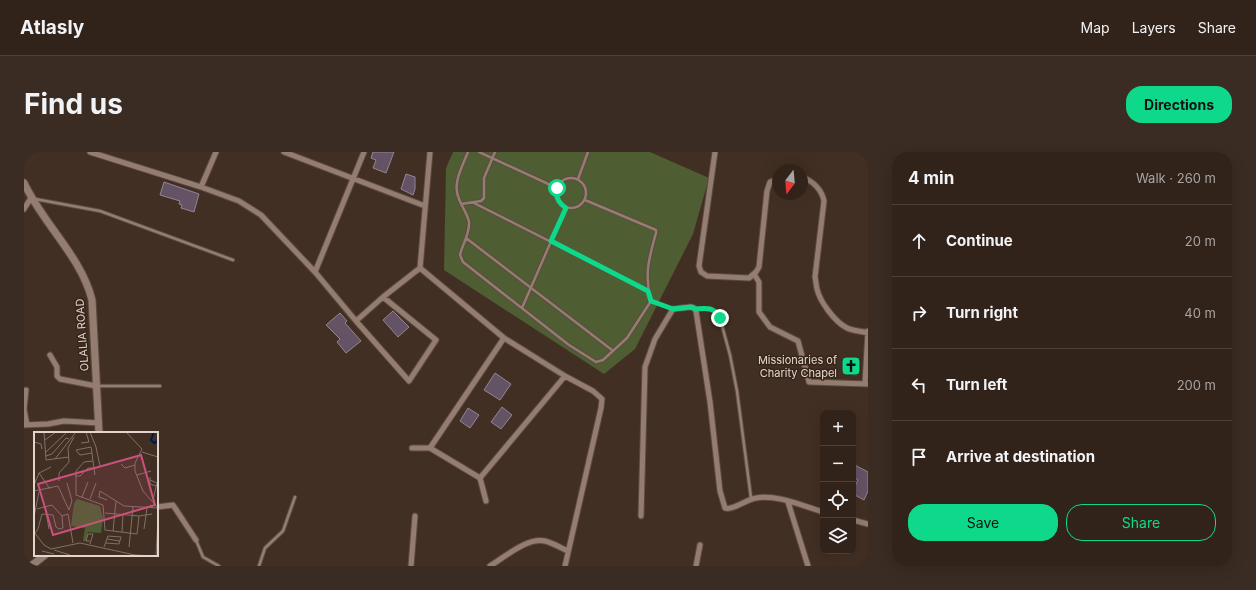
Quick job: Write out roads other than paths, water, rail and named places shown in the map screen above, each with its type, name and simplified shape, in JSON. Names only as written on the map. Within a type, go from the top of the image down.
[{"type":"main road","name":"OLALIA ROAD","points":[[24,183],[31,198],[64,245],[88,286],[92,300],[99,432]]},
{"type":"main road","points":[[31,566],[44,556]]},
{"type":"street","points":[[90,152],[201,187],[239,201],[261,214],[315,272],[409,381],[436,340],[383,297]]},
{"type":"street","points":[[201,187],[216,152]]},
{"type":"street","points":[[284,152],[290,153],[425,206]]},
{"type":"street","points":[[315,272],[364,152]]},
{"type":"street","points":[[356,321],[383,297],[420,268],[430,152]]},
{"type":"street","points":[[715,152],[699,266],[701,272],[707,276],[749,278],[756,272],[759,266],[767,191],[770,182],[772,181]]},
{"type":"street","points":[[754,274],[759,282],[759,312],[770,326],[798,341],[809,382],[866,384],[868,332],[851,329],[841,325],[822,302],[817,289],[815,277],[824,202],[823,194],[812,182],[808,180]]},
{"type":"street","points":[[24,209],[31,198]]},
{"type":"street","points":[[420,268],[504,338],[565,376],[593,390],[602,399],[602,408],[565,566]]},
{"type":"street","points":[[641,516],[645,367],[655,339],[673,309],[692,307],[695,309],[710,402],[720,492],[724,506],[727,509],[731,509],[751,498],[764,496],[820,511]]},
{"type":"street","points":[[430,448],[504,338]]},
{"type":"street","points":[[50,354],[56,364],[57,376],[60,380],[96,386]]},
{"type":"street","points":[[480,478],[565,376]]},
{"type":"street","points":[[26,390],[24,409],[26,425],[48,424],[64,421],[99,423]]},
{"type":"street","points":[[412,448],[430,448],[480,478],[486,501]]},
{"type":"street","points":[[788,502],[808,566]]},
{"type":"street","points":[[158,507],[174,505],[196,540]]},
{"type":"street","points":[[410,566],[415,516]]},
{"type":"street","points":[[856,521],[868,524]]},
{"type":"street","points":[[490,566],[523,545],[536,540],[546,541],[568,551]]},
{"type":"street","points":[[696,566],[700,545]]},
{"type":"lane","points":[[468,152],[457,182],[456,190],[469,223],[460,255],[461,260],[569,345],[593,361],[601,361],[627,338],[651,301],[648,291],[647,267],[656,230],[585,200]]},
{"type":"lane","points":[[480,152],[557,188]]},
{"type":"lane","points":[[461,204],[481,201],[484,198],[484,178],[495,152]]},
{"type":"lane","points":[[578,179],[588,152]]},
{"type":"lane","points":[[565,179],[578,179],[583,183],[586,189],[587,194],[585,200],[577,208],[566,208],[557,200],[557,188],[565,179]]},
{"type":"lane","points":[[31,198],[100,211],[233,260]]},
{"type":"lane","points":[[472,202],[648,291]]},
{"type":"lane","points":[[522,308],[566,208]]},
{"type":"lane","points":[[466,238],[612,350]]},
{"type":"lane","points":[[651,301],[673,309]]},
{"type":"lane","points":[[695,309],[706,308],[714,310],[720,318],[730,355],[737,391],[751,498]]},
{"type":"lane","points":[[96,386],[160,386]]},
{"type":"lane","points":[[259,566],[265,548],[283,531],[295,497]]},
{"type":"lane","points":[[196,540],[203,557],[219,566]]},
{"type":"place","name":"Missionaries of Charity Chapel","points":[[851,366]]}]
